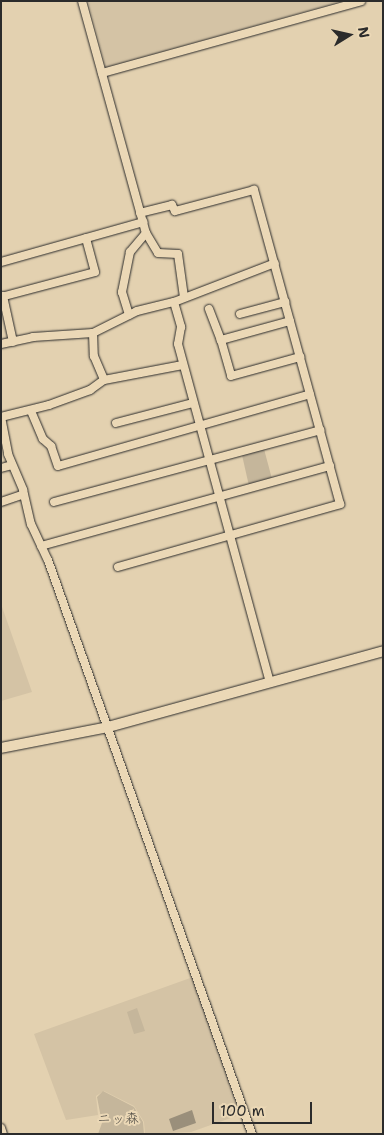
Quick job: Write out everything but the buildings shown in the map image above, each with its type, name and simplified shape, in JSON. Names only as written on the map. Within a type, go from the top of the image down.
[{"type":"street","points":[[82,1],[146,233],[158,252],[178,254],[184,297]]},
{"type":"street","points":[[102,73],[361,1]]},
{"type":"street","points":[[118,567],[340,504],[254,190],[175,211],[172,204],[140,213]]},
{"type":"street","points":[[1,262],[143,222]]},
{"type":"street","points":[[129,315],[122,292],[130,252],[146,233]]},
{"type":"street","points":[[13,342],[2,297],[95,272],[86,238]]},
{"type":"street","points":[[1,344],[93,333],[129,315],[174,302],[275,263]]},
{"type":"street","points":[[174,302],[181,326],[178,344],[183,365],[270,683]]},
{"type":"street","points":[[240,314],[285,302]]},
{"type":"street","points":[[210,309],[231,376],[300,357]]},
{"type":"street","points":[[221,340],[290,321]]},
{"type":"street","points":[[93,333],[94,356],[104,380]]},
{"type":"street","points":[[183,365],[104,380],[90,390],[31,411],[1,417],[12,465],[24,494],[31,524],[41,546],[108,728],[252,1134]]},
{"type":"street","points":[[31,411],[43,439],[51,446],[58,466],[310,394]]},
{"type":"street","points":[[116,423],[193,403]]},
{"type":"street","points":[[54,502],[320,430]]},
{"type":"street","points":[[1,468],[12,465]]},
{"type":"street","points":[[41,546],[330,466]]},
{"type":"street","points":[[1,502],[24,494]]},
{"type":"street","points":[[1,748],[108,728],[383,651]]},
{"type":"street","points":[[1,1128],[3,1134]]},
{"type":"shaded area","points":[[88,1],[342,1],[106,68]]},
{"type":"shaded area","points":[[1,604],[32,692],[1,701]]},
{"type":"shaded area","points":[[193,977],[242,1114],[191,1132],[145,1134],[144,1122],[134,1106],[104,1091],[96,1096],[98,1115],[66,1120],[34,1034]]},
{"type":"shaded area","points":[[192,1110],[196,1123],[173,1131],[169,1119]]},
{"type":"green space","points":[[264,449],[272,479],[249,486],[242,455]]},
{"type":"green space","points":[[137,1008],[145,1031],[134,1034],[127,1012]]},
{"type":"green space","name":"ニッ森","points":[[103,1091],[134,1107],[143,1122],[144,1134],[98,1134],[102,1123],[97,1097]]}]
